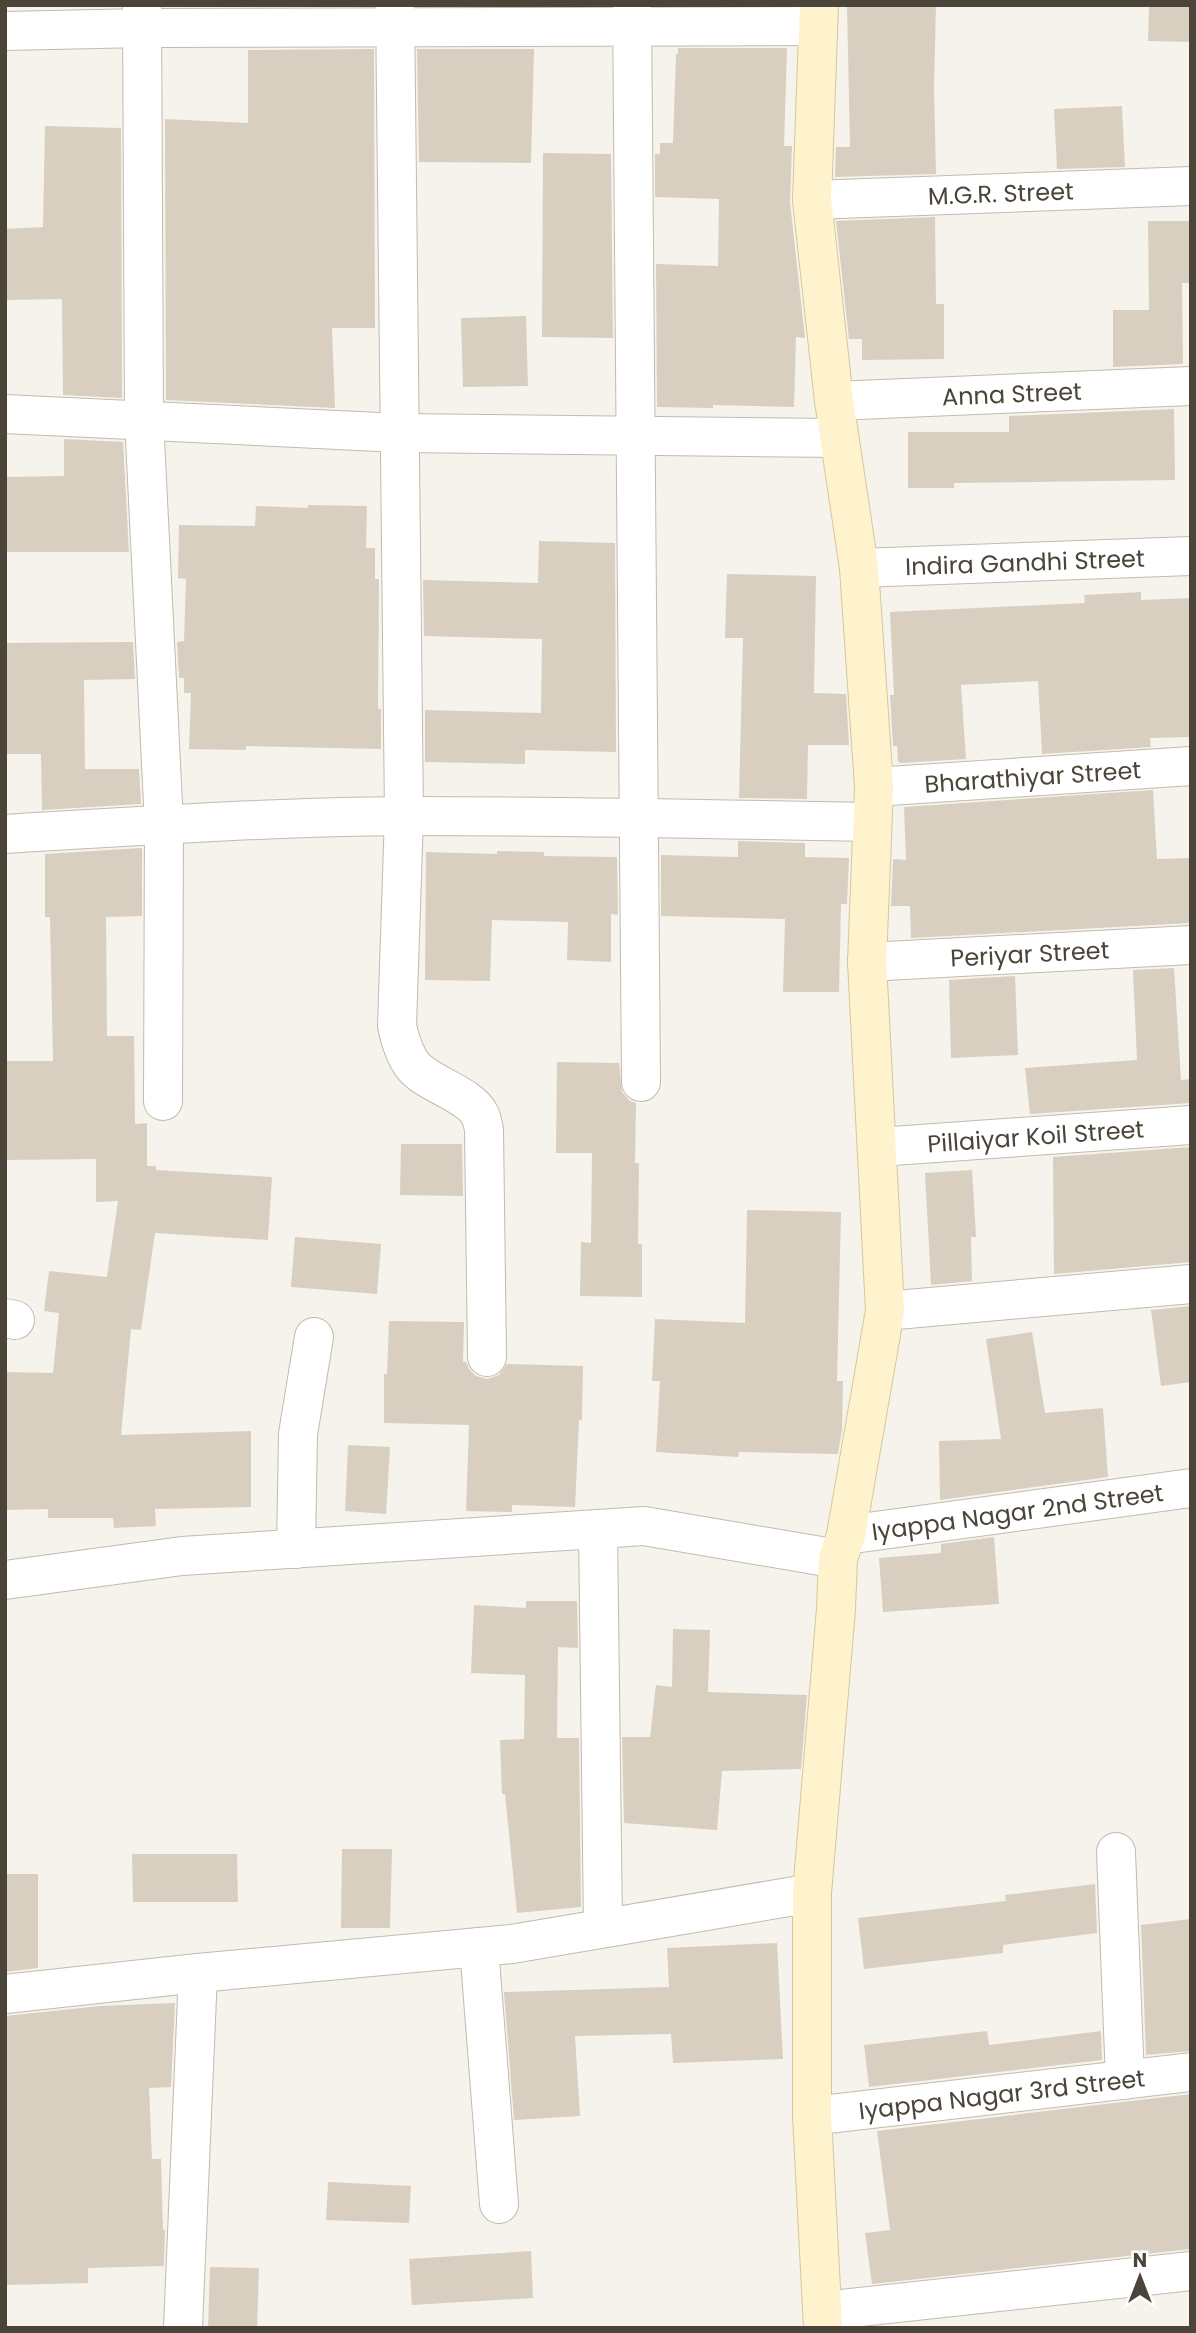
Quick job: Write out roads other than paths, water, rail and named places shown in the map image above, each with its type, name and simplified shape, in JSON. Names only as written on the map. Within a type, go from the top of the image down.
[{"type":"street","points":[[5,31],[142,17],[818,15],[812,200],[838,438],[859,568],[873,804],[867,961],[885,1311],[842,1547],[812,1893],[812,2116],[823,2320],[1191,2271]]},
{"type":"street","points":[[395,16],[404,816],[397,1026],[401,1046],[414,1067],[479,1112],[484,1130],[487,1357]]},
{"type":"street","points":[[632,16],[641,1082]]},
{"type":"street","points":[[142,17],[144,419],[164,824],[163,1101]]},
{"type":"street","name":"M.G.R. Street","points":[[812,200],[1191,186]]},
{"type":"street","name":"Anna Street","points":[[834,401],[1191,386]]},
{"type":"street","points":[[5,414],[400,433],[838,438]]},
{"type":"street","name":"Indira Gandhi Street","points":[[859,568],[1191,556]]},
{"type":"street","name":"Bharathiyar Street","points":[[5,834],[164,824],[404,816],[639,817],[873,804],[1191,766]]},
{"type":"street","name":"Periyar Street","points":[[867,961],[1191,944]]},
{"type":"street","name":"Pillaiyar Koil Street","points":[[878,1147],[1191,1125]]},
{"type":"street","points":[[885,1311],[1191,1284]]},
{"type":"street","points":[[296,1549],[298,1434],[314,1337]]},
{"type":"street","name":"Iyappa Nagar 2nd Street","points":[[5,1580],[182,1556],[645,1525],[842,1547],[1191,1488]]},
{"type":"street","points":[[598,1529],[603,1928]]},
{"type":"street","points":[[1116,1852],[1125,2080]]},
{"type":"street","points":[[5,1994],[512,1944],[812,1893]]},
{"type":"street","points":[[479,1947],[499,2204]]},
{"type":"street","points":[[183,2328],[198,1973]]},
{"type":"street","name":"Iyappa Nagar 3rd Street","points":[[812,2116],[1191,2072]]}]
